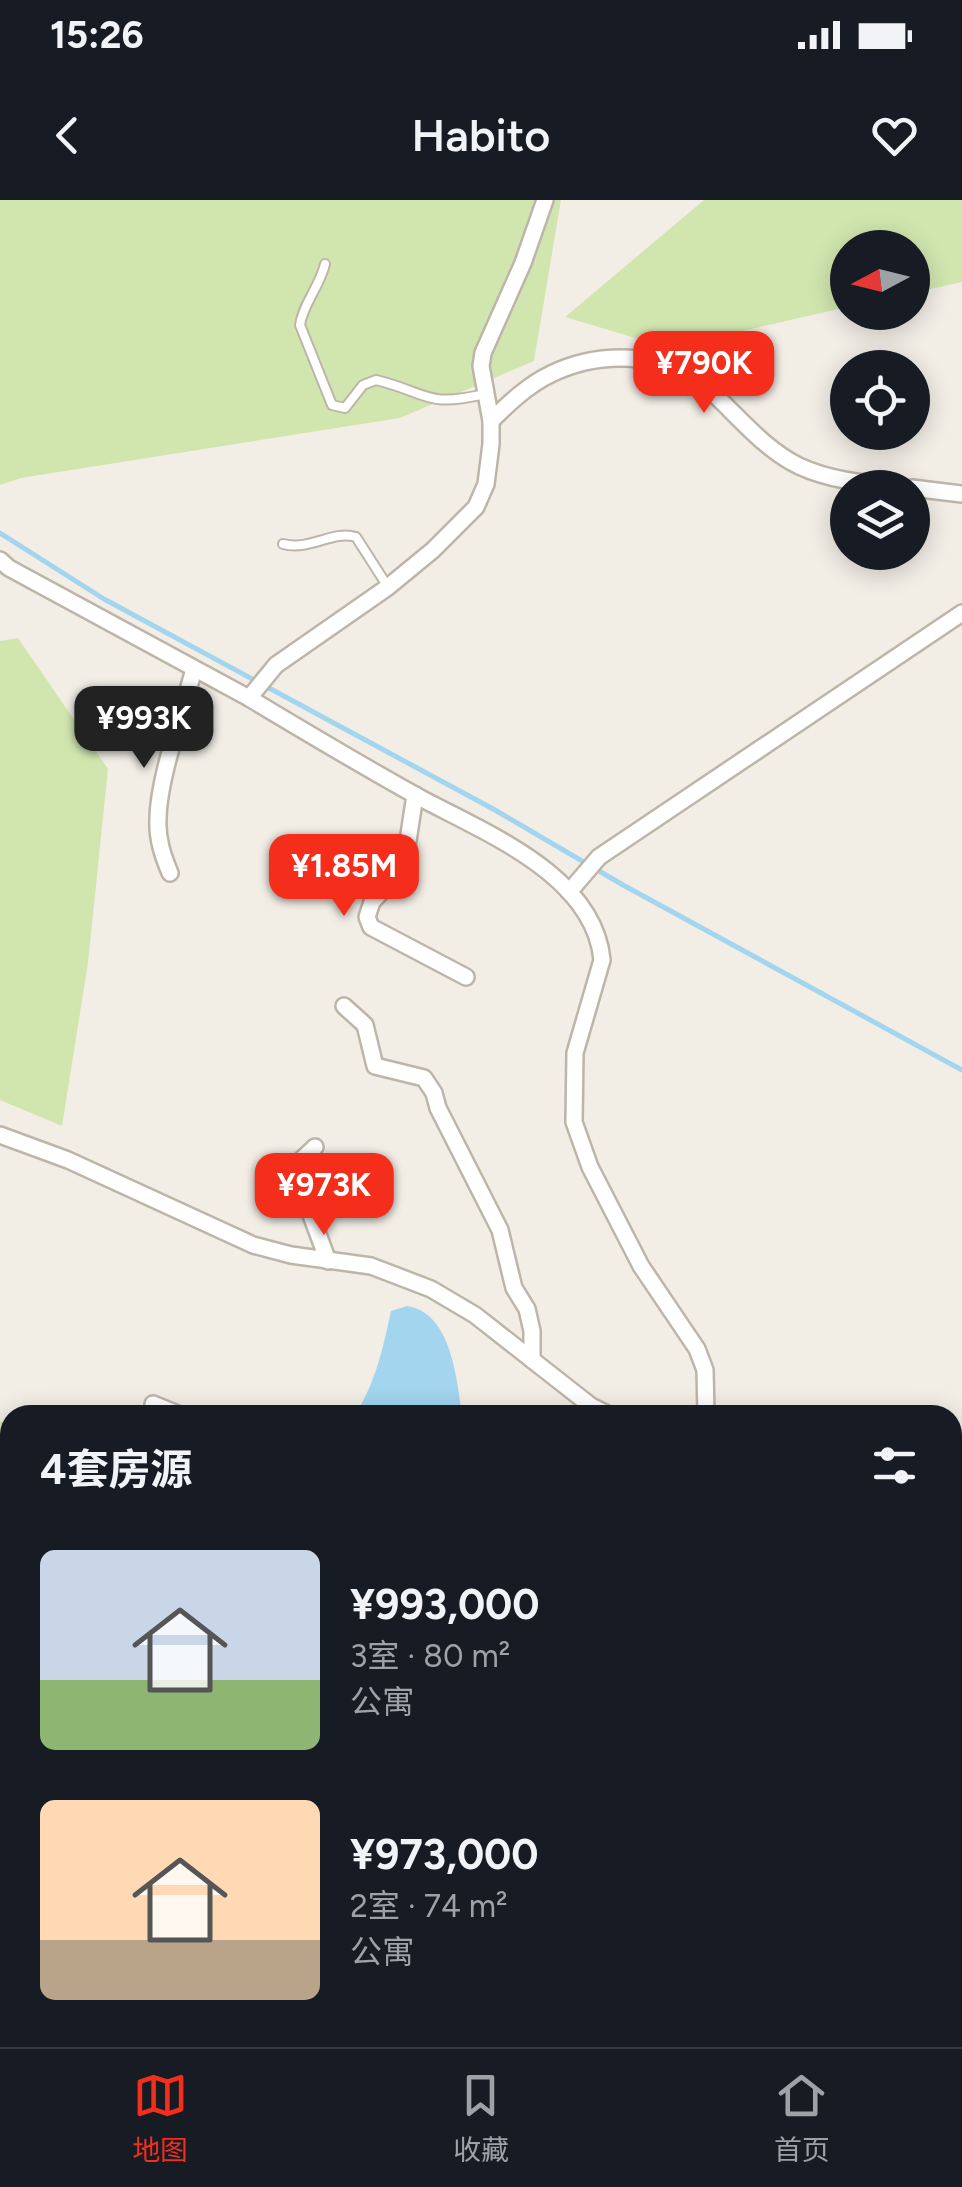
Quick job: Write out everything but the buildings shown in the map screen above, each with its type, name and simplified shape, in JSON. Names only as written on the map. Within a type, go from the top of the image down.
[{"type":"street","points":[[251,694],[268,673],[434,550],[476,508],[486,484],[491,421],[480,366],[482,353],[523,263],[545,200]]},
{"type":"street","points":[[491,421],[528,387],[575,364],[620,359],[656,361],[676,367],[701,382],[775,450],[798,465],[830,474]]},
{"type":"street","points":[[930,490],[962,494]]},
{"type":"street","points":[[0,560],[194,668],[251,694],[415,795],[527,854],[569,892],[593,928],[602,960],[575,1054],[574,1122],[590,1167],[641,1266],[696,1349],[705,1370],[706,1405]]},
{"type":"street","points":[[569,892],[599,857],[962,613]]},
{"type":"street","points":[[170,873],[161,850],[160,798],[194,668]]},
{"type":"street","points":[[415,795],[404,868],[372,902],[366,918],[371,927],[466,978]]},
{"type":"street","points":[[344,1006],[364,1026],[375,1066],[424,1078],[434,1093],[500,1230],[514,1288],[527,1309],[532,1360]]},
{"type":"street","points":[[0,1135],[68,1160],[252,1245],[328,1262],[371,1266],[431,1289],[474,1315],[590,1405]]},
{"type":"street","points":[[315,1147],[298,1164],[296,1172],[328,1262]]},
{"type":"lane","points":[[325,264],[322,280],[300,325],[332,405],[345,408],[363,385],[376,380],[442,402],[485,394]]},
{"type":"lane","points":[[283,544],[300,547],[342,535],[356,537],[388,587]]},
{"type":"green space","points":[[0,200],[561,200],[534,361],[400,418],[21,478],[0,485]]},
{"type":"green space","points":[[704,200],[962,200],[962,282],[930,289],[930,230],[830,230],[830,311],[669,348],[565,317]]},
{"type":"green space","points":[[18,638],[108,769],[88,963],[62,1126],[0,1100],[0,641]]},
{"type":"water","points":[[407,1306],[433,1320],[449,1349],[460,1405],[361,1405],[374,1377],[391,1311]]},
{"type":"waterway","points":[[0,533],[104,599],[495,810],[623,885],[962,1070]]}]
